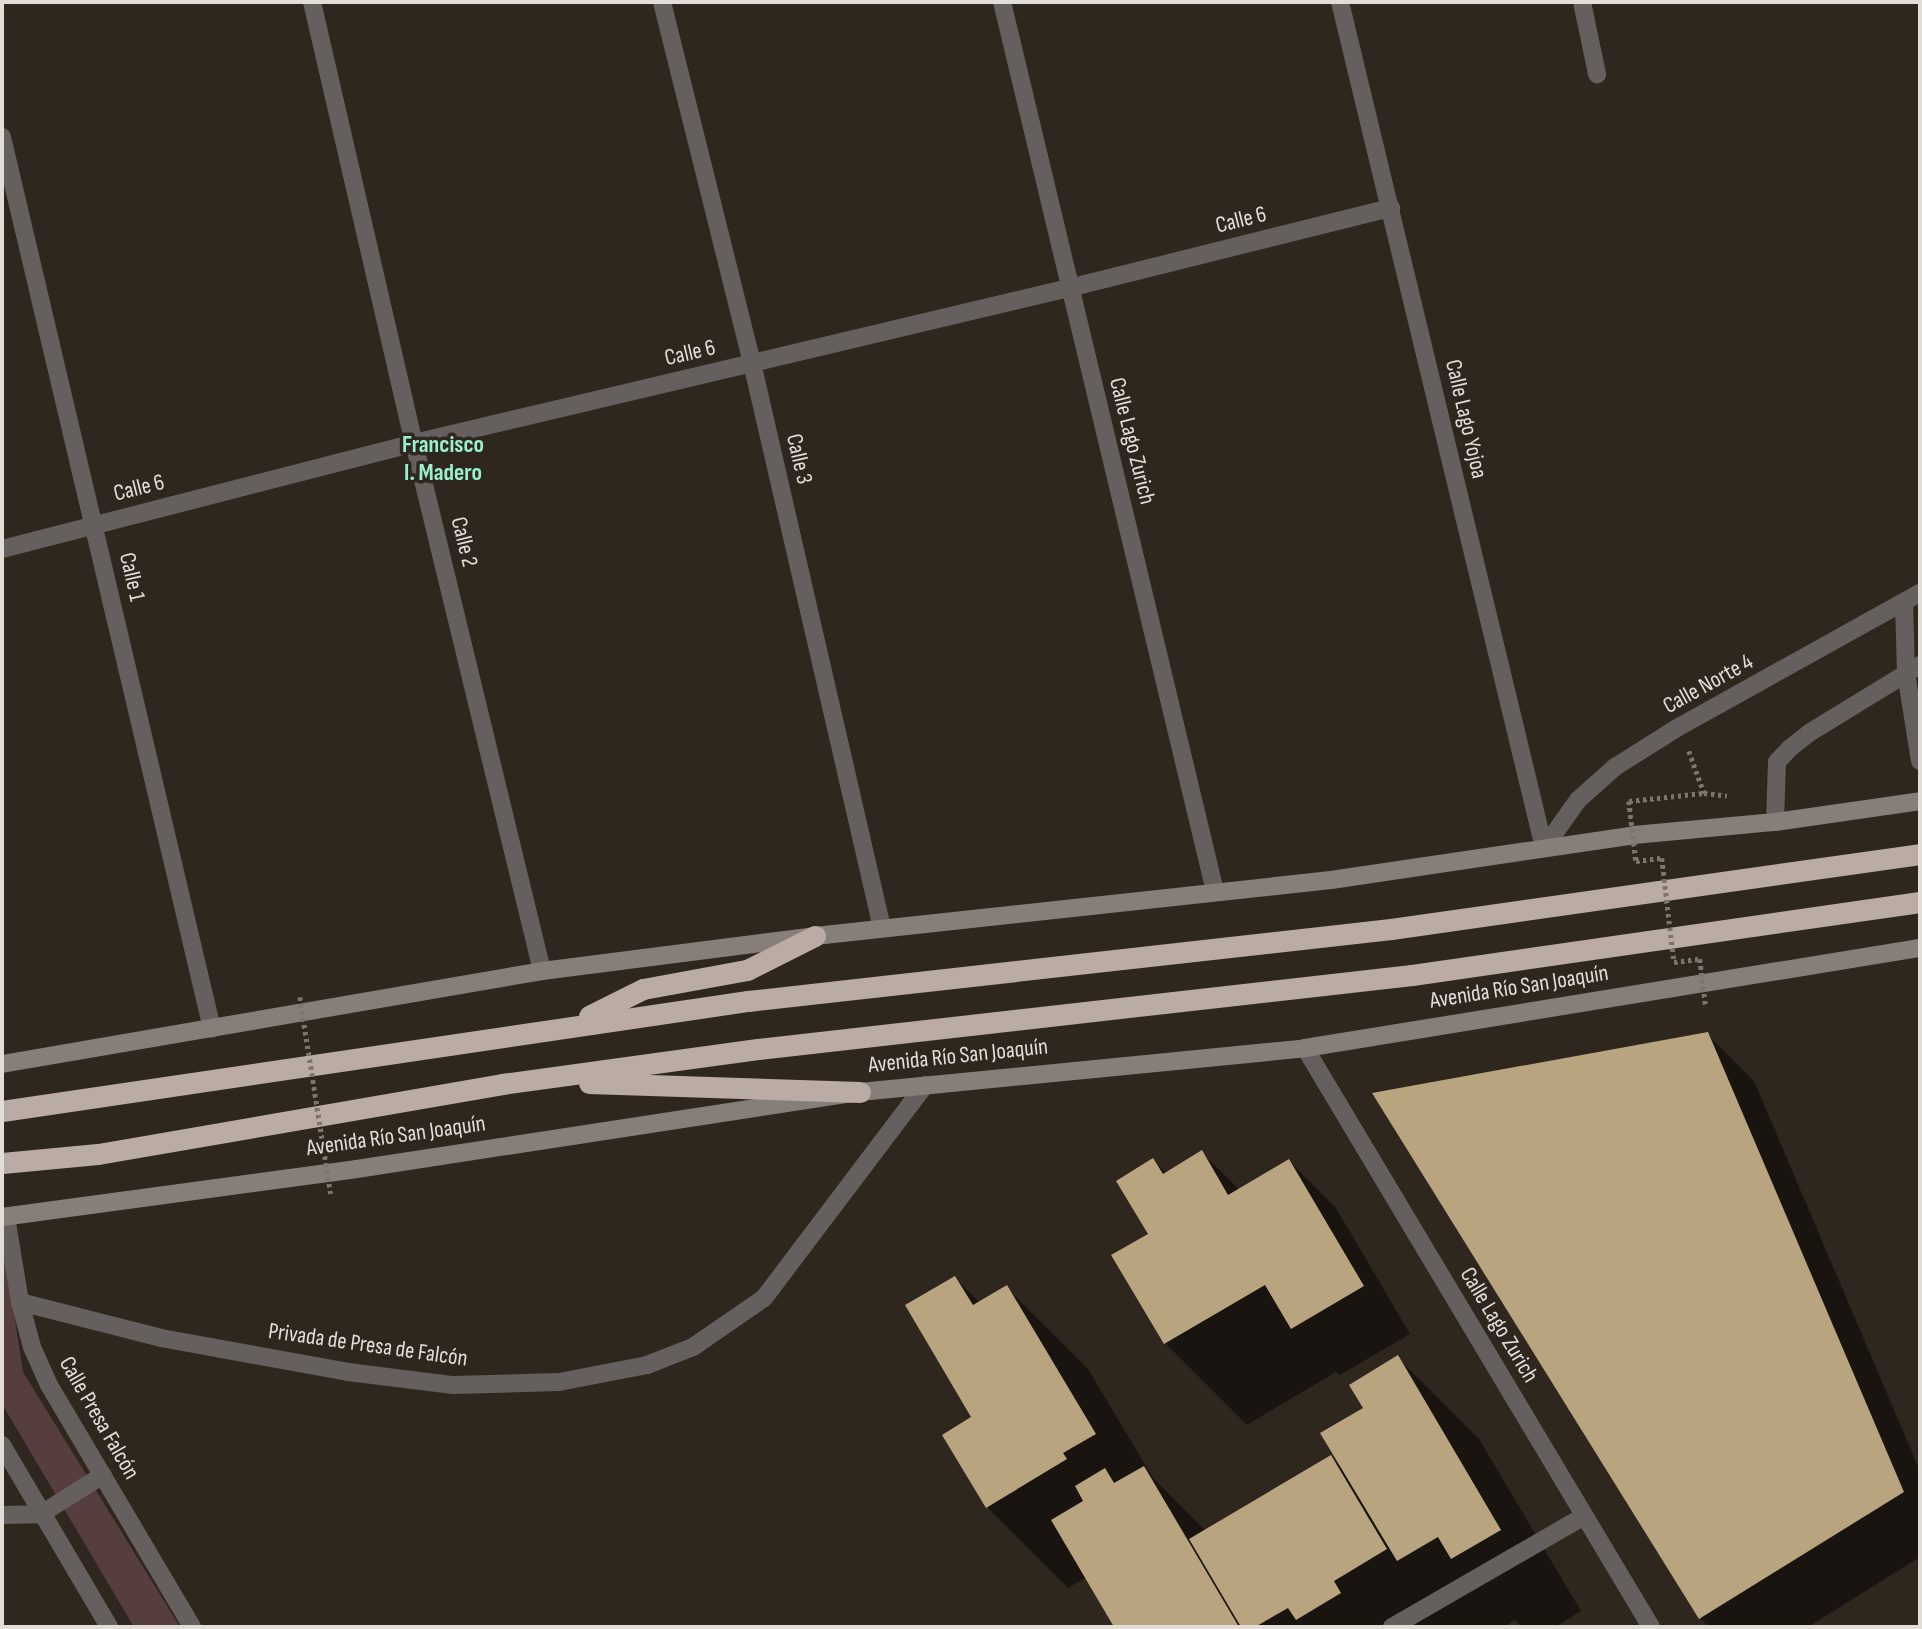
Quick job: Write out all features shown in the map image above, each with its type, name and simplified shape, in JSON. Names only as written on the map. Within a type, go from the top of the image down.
[{"type":"highway","points":[[2,1111],[748,1000],[1391,929],[1920,854]]},
{"type":"highway","name":"Avenida Río San Joaquín","points":[[2,1163],[98,1154],[502,1084],[758,1049],[1412,975],[1920,902]]},
{"type":"highway","points":[[574,1024],[643,989],[747,970],[815,936]]},
{"type":"highway","points":[[502,1084],[631,1083],[860,1092]]},
{"type":"main road","points":[[2,1064],[542,971],[882,928],[1331,880],[1544,848],[1775,822],[1920,801]]},
{"type":"main road","name":"Avenida Río San Joaquín","points":[[4,1217],[350,1170],[860,1092],[1305,1048],[1920,948]]},
{"type":"street","name":"Calle 2","points":[[312,2],[414,443],[542,971]]},
{"type":"street","name":"Calle 3","points":[[662,2],[752,363],[882,928]]},
{"type":"street","name":"Calle Lago Zurich","points":[[1002,2],[1215,891]]},
{"type":"street","name":"Calle Lago Yojoa","points":[[1340,2],[1544,848]]},
{"type":"street","points":[[1582,2],[1597,74]]},
{"type":"street","name":"Calle 1","points":[[2,137],[212,1029]]},
{"type":"street","name":"Calle 6","points":[[2,549],[414,443],[1069,288],[1391,208]]},
{"type":"street","points":[[1912,598],[1913,669],[1920,761]]},
{"type":"street","name":"Calle Norte 4","points":[[1544,848],[1590,788],[1615,767],[1677,729],[1912,598]]},
{"type":"street","points":[[1775,822],[1777,762],[1783,755],[1809,733],[1913,669]]},
{"type":"street","name":"Calle Lago Zurich","points":[[1305,1048],[1651,1627]]},
{"type":"street","name":"Privada de Presa de Falcón","points":[[20,1302],[161,1338],[348,1372],[453,1385],[559,1382],[647,1365],[693,1347],[764,1298],[925,1085]]},
{"type":"street","name":"Calle Presa Falcón","points":[[4,1217],[20,1302],[32,1347],[49,1385],[192,1627]]},
{"type":"street","points":[[2,1445],[109,1627]]},
{"type":"street","points":[[2,1516],[41,1514],[103,1475]]},
{"type":"street","points":[[1392,1627],[1584,1516]]},
{"type":"path","points":[[1677,729],[1695,763],[1704,793]]},
{"type":"path","points":[[1706,1008],[1700,959],[1674,962],[1662,858],[1636,861],[1629,801],[1704,793],[1727,796],[1754,824]]},
{"type":"path","points":[[300,997],[331,1194]]},
{"type":"shaded area","points":[[2,1235],[23,1372],[180,1627],[134,1627],[2,1404]]},
{"type":"building","points":[[1708,1032],[1904,1492],[1699,1619],[1372,1093]]},
{"type":"building","points":[[1202,1150],[1228,1195],[1289,1159],[1364,1286],[1291,1329],[1265,1285],[1164,1344],[1111,1255],[1148,1234],[1116,1181],[1153,1158],[1163,1174]]},
{"type":"building","points":[[955,1276],[973,1305],[1007,1285],[1096,1434],[1063,1453],[1067,1459],[986,1508],[942,1435],[971,1417],[905,1305]]},
{"type":"building","points":[[1398,1355],[1501,1530],[1451,1559],[1438,1537],[1397,1561],[1320,1433],[1363,1408],[1349,1385]]},
{"type":"building","points":[[1331,1455],[1387,1549],[1334,1581],[1341,1593],[1296,1620],[1288,1608],[1255,1627],[1241,1627],[1189,1539]]},
{"type":"building","points":[[1144,1466],[1239,1627],[1114,1627],[1051,1520],[1083,1501],[1075,1486],[1105,1468],[1114,1483]]},
{"type":"district","name":"Francisco I. Madero","points":[[443,459]]}]
